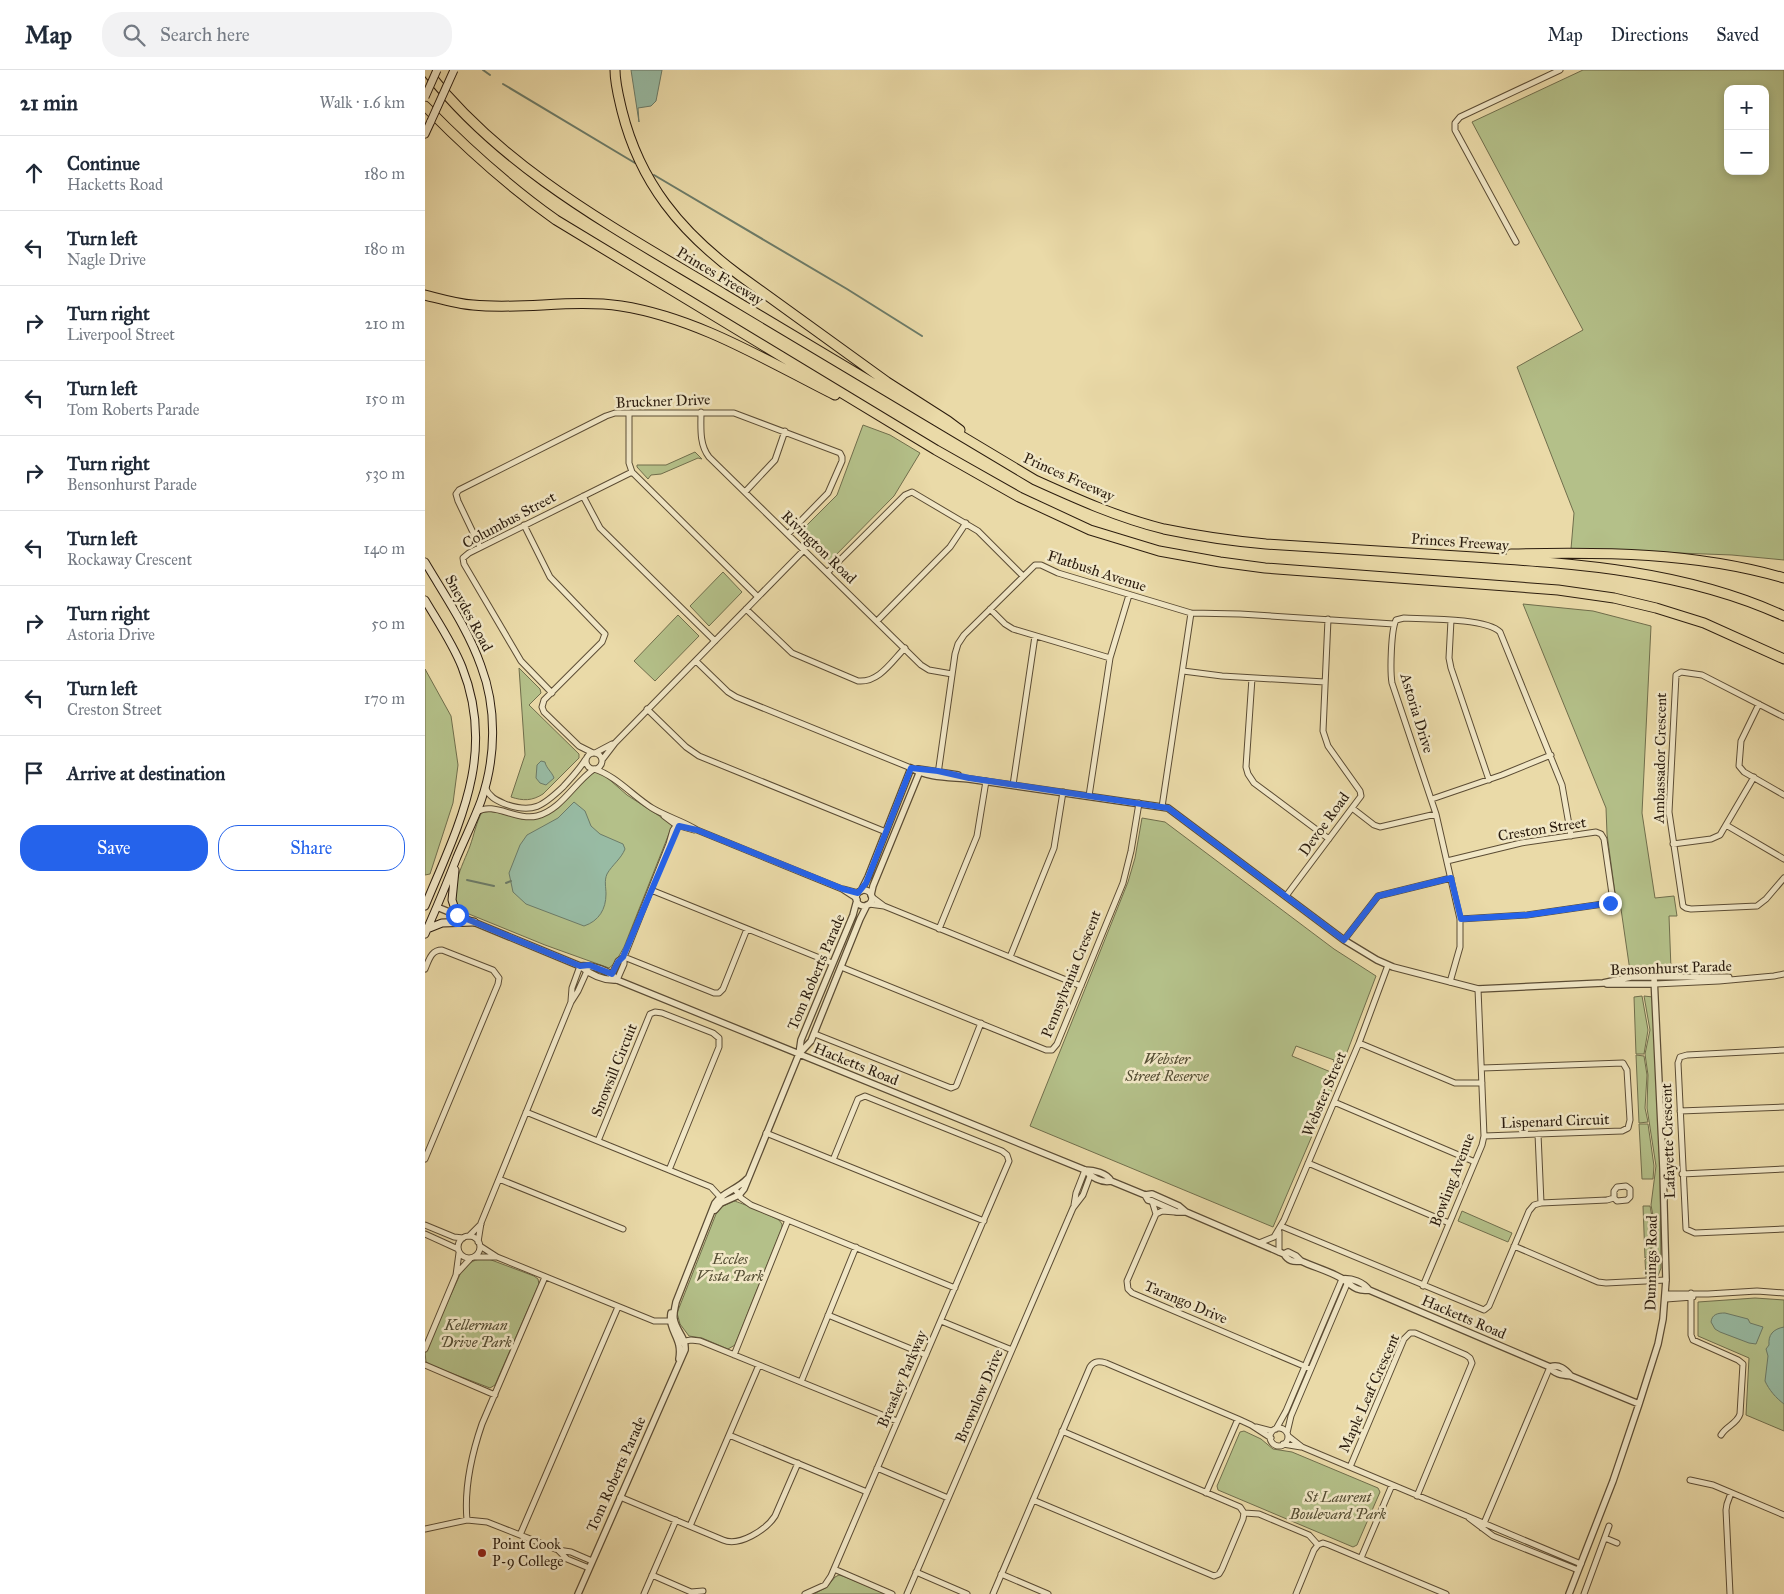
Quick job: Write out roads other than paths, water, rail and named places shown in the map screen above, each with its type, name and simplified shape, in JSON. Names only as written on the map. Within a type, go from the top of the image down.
[{"type":"highway","name":"Princes Freeway","points":[[426,70],[438,86],[472,121],[509,155],[564,196],[987,452],[1035,480],[1096,507],[1163,528],[1224,540],[1554,562],[1637,572],[1682,581],[1724,593],[1784,616]]},
{"type":"highway","points":[[615,70],[620,100],[631,141],[651,182],[685,229],[731,269],[887,382],[948,420],[987,452]]},
{"type":"highway","points":[[425,106],[493,172],[523,197],[556,220],[893,424],[1019,497],[1090,530],[1159,551],[1265,568],[1558,590],[1614,598],[1656,608],[1703,623],[1784,659]]},
{"type":"highway","points":[[425,295],[453,303],[473,305],[584,304],[620,306],[657,313],[690,324],[738,346],[893,424]]},
{"type":"highway","points":[[1449,556],[1582,553],[1661,556],[1716,562],[1784,578]]},
{"type":"main road","points":[[425,97],[437,70]]},
{"type":"main road","points":[[425,134],[454,70]]},
{"type":"main road","name":"Sneydes Road","points":[[425,562],[467,634],[477,655],[487,683],[492,714],[493,745],[485,788],[426,932]]},
{"type":"main road","name":"Sneydes Road","points":[[425,600],[462,667],[471,694],[476,725],[474,772],[469,794],[425,904]]},
{"type":"main road","points":[[457,857],[452,900],[457,915]]},
{"type":"main road","points":[[425,885],[436,880]]},
{"type":"main road","points":[[425,904],[437,908]]},
{"type":"main road","points":[[426,932],[442,923],[474,922]]},
{"type":"street","points":[[1516,242],[1455,130],[1455,123],[1460,117],[1560,70]]},
{"type":"street","name":"Rivington Road","points":[[701,412],[702,441],[705,452],[925,668],[952,674]]},
{"type":"street","points":[[629,413],[629,463],[632,472],[758,597]]},
{"type":"street","name":"Bruckner Drive","points":[[480,547],[457,499],[456,494],[459,490],[610,414],[629,413],[734,413],[836,451],[842,457],[828,493],[788,534]]},
{"type":"street","points":[[745,492],[775,460],[785,431]]},
{"type":"street","name":"Columbus Street","points":[[552,693],[521,661],[464,564],[463,558],[466,554],[632,472]]},
{"type":"street","points":[[828,572],[908,492],[913,492],[980,533],[1023,576]]},
{"type":"street","points":[[583,496],[600,528],[715,641]]},
{"type":"street","points":[[877,621],[951,547],[966,523]]},
{"type":"street","points":[[524,525],[550,577],[605,634],[605,639],[543,702],[543,710],[579,746],[588,767],[609,776],[661,814],[671,816],[678,824],[688,824],[697,830],[858,895],[868,891],[871,896],[884,906]]},
{"type":"street","points":[[476,813],[482,809],[490,808],[520,817],[540,815],[552,809],[586,774],[600,766],[615,743],[804,550]]},
{"type":"street","name":"Flatbush Avenue","points":[[938,773],[955,654],[961,639],[1033,566],[1041,565],[1058,573],[1191,613],[1394,624]]},
{"type":"street","points":[[1089,796],[1109,658],[1129,595]]},
{"type":"street","points":[[746,609],[792,653],[858,681],[874,678],[905,648]]},
{"type":"street","points":[[990,609],[1010,628],[1109,658]]},
{"type":"street","points":[[1163,807],[1191,613]]},
{"type":"street","points":[[1394,624],[1400,618],[1451,620],[1475,622],[1494,627],[1500,632],[1551,755],[1565,795],[1571,836]]},
{"type":"street","name":"Devoe Road","points":[[1286,896],[1361,794],[1328,746],[1323,731],[1328,620]]},
{"type":"street","points":[[1451,620],[1449,658],[1451,668],[1489,780]]},
{"type":"street","name":"Astoria Drive","points":[[1394,624],[1392,682],[1432,799],[1461,919],[1461,940],[1451,982]]},
{"type":"street","points":[[1013,785],[1035,636]]},
{"type":"street","points":[[696,661],[728,692],[736,697],[911,768]]},
{"type":"street","points":[[1183,671],[1222,676],[1325,682]]},
{"type":"street","name":"Ambassador Crescent","points":[[1784,718],[1702,675],[1681,672],[1676,675],[1669,805],[1681,902],[1686,908],[1757,906],[1764,902],[1784,878]]},
{"type":"street","points":[[1252,678],[1248,774],[1254,783],[1329,839]]},
{"type":"street","points":[[1759,704],[1742,736],[1739,747],[1740,768],[1784,795]]},
{"type":"street","points":[[647,710],[686,747],[699,756],[885,832]]},
{"type":"street","points":[[485,788],[496,800],[519,808],[535,808],[551,798],[580,769],[586,759],[615,743]]},
{"type":"street","points":[[579,746],[601,756],[609,776]]},
{"type":"street","points":[[1432,799],[1489,780],[1551,755]]},
{"type":"street","name":"Bensonhurst Parade","points":[[911,768],[920,771],[1163,807],[1177,813],[1344,940],[1387,965],[1478,989],[1603,983],[1631,977],[1655,980],[1783,975]]},
{"type":"street","name":"Tom Roberts Parade","points":[[722,1199],[739,1195],[744,1189],[799,1054],[801,1040],[853,914],[858,895],[866,883],[911,768]]},
{"type":"street","points":[[871,896],[920,771]]},
{"type":"street","points":[[1673,844],[1715,838],[1720,835],[1754,777]]},
{"type":"street","points":[[939,928],[977,836],[986,781]]},
{"type":"street","points":[[1010,957],[1054,848],[1063,792]]},
{"type":"street","name":"Pennsylvania Crescent","points":[[841,967],[1046,1050],[1052,1050],[1057,1044],[1123,883],[1131,851],[1139,803]]},
{"type":"street","points":[[1352,808],[1374,825],[1380,827],[1436,814]]},
{"type":"street","points":[[611,978],[618,962],[623,957],[678,824]]},
{"type":"street","points":[[1726,825],[1784,859]]},
{"type":"street","name":"Creston Street","points":[[1447,860],[1521,843],[1596,832],[1603,835],[1612,894],[1610,903],[1527,915],[1461,919]]},
{"type":"street","points":[[1344,940],[1378,896],[1451,878]]},
{"type":"street","points":[[651,890],[832,963]]},
{"type":"street","points":[[858,895],[861,905],[884,906],[1081,986]]},
{"type":"street","name":"Tom Roberts Parade","points":[[799,1054],[810,1044],[815,1034],[859,919],[871,896]]},
{"type":"street","name":"Hacketts Road","points":[[437,908],[580,966],[587,972],[617,980],[1091,1173]]},
{"type":"street","points":[[623,957],[714,993],[719,993],[723,989],[747,929]]},
{"type":"street","points":[[425,969],[432,954],[435,951],[442,950],[493,970],[499,978],[427,1148],[425,1159]]},
{"type":"street","points":[[617,980],[624,964],[623,957]]},
{"type":"street","points":[[456,1275],[479,1252],[481,1223],[571,1002],[589,965]]},
{"type":"street","name":"Hacketts Road","points":[[580,966],[589,965],[611,978]]},
{"type":"street","name":"Webster Street","points":[[1283,1255],[1280,1228],[1359,1042],[1387,965]]},
{"type":"street","points":[[571,1002],[572,988],[580,966]]},
{"type":"street","points":[[1783,975],[1784,981]]},
{"type":"street","name":"Dunnings Road","points":[[1569,1594],[1613,1481],[1639,1404],[1658,1344],[1666,1296],[1667,1280],[1655,980]]},
{"type":"street","name":"Bowling Avenue","points":[[1423,1286],[1484,1136],[1478,989]]},
{"type":"street","name":"Snowsill Circuit","points":[[598,1141],[650,1014],[655,1012],[662,1013],[713,1033],[719,1038],[719,1047],[669,1170]]},
{"type":"street","points":[[815,1034],[951,1088],[957,1084],[981,1024]]},
{"type":"street","points":[[1359,1042],[1455,1083],[1482,1083]]},
{"type":"street","name":"Lafayette Crescent","points":[[1784,1050],[1682,1056],[1678,1062],[1682,1174],[1687,1231],[1695,1233],[1784,1229]]},
{"type":"street","name":"Lispenard Circuit","points":[[1482,1068],[1617,1062],[1625,1064],[1630,1120],[1627,1129],[1622,1131],[1484,1136]]},
{"type":"street","name":"Breasley Parkway","points":[[805,1594],[825,1585],[834,1569],[1009,1161],[1007,1155],[1002,1151],[865,1096],[858,1099],[833,1160]]},
{"type":"street","points":[[1334,1102],[1475,1162]]},
{"type":"street","points":[[1679,1111],[1784,1107]]},
{"type":"street","points":[[526,1112],[711,1187],[722,1199]]},
{"type":"street","points":[[766,1133],[984,1221]]},
{"type":"street","points":[[1538,1134],[1541,1203]]},
{"type":"street","points":[[1309,1163],[1449,1223]]},
{"type":"street","points":[[1682,1174],[1784,1169]]},
{"type":"street","name":"Brownlow Drive","points":[[1073,1208],[1075,1193],[1085,1170]]},
{"type":"street","points":[[1091,1173],[1109,1177],[1111,1181],[1145,1195],[1152,1202],[1177,1212]]},
{"type":"street","name":"Brownlow Drive","points":[[907,1594],[1073,1208],[1083,1195],[1091,1173]]},
{"type":"street","name":"Tom Roberts Parade","points":[[672,1322],[671,1312],[712,1214],[722,1199],[747,1179]]},
{"type":"street","points":[[499,1180],[623,1229]]},
{"type":"street","points":[[735,1189],[751,1205],[955,1288]]},
{"type":"street","points":[[1145,1195],[1152,1194],[1179,1206],[1186,1212],[1283,1255],[1288,1252],[1297,1256],[1301,1261],[1348,1281],[1289,1420],[1286,1441],[1283,1444]]},
{"type":"street","points":[[1259,1243],[1274,1237],[1280,1228],[1477,1309],[1485,1310],[1489,1306],[1531,1208],[1541,1203],[1607,1200],[1614,1198]]},
{"type":"street","points":[[1152,1202],[1156,1214],[1162,1211],[1186,1212]]},
{"type":"street","name":"Tarango Drive","points":[[1156,1214],[1127,1281],[1128,1290],[1311,1369]]},
{"type":"street","points":[[734,1355],[789,1220]]},
{"type":"street","points":[[425,1349],[456,1275],[459,1242],[481,1223]]},
{"type":"street","points":[[425,1225],[454,1237],[473,1237],[497,1258],[657,1322],[672,1322],[682,1342],[700,1341],[897,1421]]},
{"type":"street","points":[[425,1234],[458,1251],[464,1257],[497,1258]]},
{"type":"street","points":[[1515,1246],[1598,1282],[1667,1280]]},
{"type":"street","points":[[801,1382],[855,1248]]},
{"type":"street","points":[[467,1520],[467,1485],[470,1464],[482,1424],[545,1277]]},
{"type":"street","points":[[1271,1438],[1274,1430],[1283,1418],[1342,1279]]},
{"type":"street","name":"Hacketts Road","points":[[1348,1281],[1365,1285],[1369,1290],[1549,1366],[1555,1365],[1565,1370],[1571,1376],[1639,1404]]},
{"type":"street","points":[[1666,1296],[1757,1291],[1784,1293]]},
{"type":"street","points":[[1691,1295],[1691,1335],[1693,1340],[1743,1364],[1741,1413],[1737,1421],[1725,1429],[1721,1435]]},
{"type":"street","points":[[520,1535],[618,1307]]},
{"type":"street","points":[[828,1315],[926,1355]]},
{"type":"street","points":[[941,1321],[1012,1350]]},
{"type":"street","name":"Maple Leaf Crescent","points":[[1350,1467],[1404,1340],[1409,1334],[1418,1335],[1466,1355],[1472,1363],[1417,1496]]},
{"type":"street","name":"Tom Roberts Parade","points":[[578,1594],[678,1364],[682,1342]]},
{"type":"street","points":[[993,1594],[1090,1367],[1096,1362],[1106,1363],[1238,1419],[1271,1438],[1275,1444],[1302,1447],[1469,1517],[1483,1525],[1581,1564]]},
{"type":"street","points":[[425,1365],[495,1395]]},
{"type":"street","points":[[690,1526],[759,1365]]},
{"type":"street","points":[[1483,1525],[1549,1366]]},
{"type":"street","points":[[1206,1493],[1238,1419]]},
{"type":"street","points":[[1251,1425],[1274,1430],[1281,1428],[1302,1447]]},
{"type":"street","points":[[1033,1500],[1214,1576],[1218,1575],[1222,1569],[1243,1519],[1244,1513],[1241,1508],[1062,1431]]},
{"type":"street","points":[[729,1435],[867,1492]]},
{"type":"street","points":[[620,1497],[732,1543],[759,1532],[769,1524],[775,1516],[797,1463]]},
{"type":"street","points":[[877,1468],[948,1498]]},
{"type":"street","points":[[1690,1480],[1703,1482],[1784,1515]]},
{"type":"street","points":[[1361,1558],[1392,1485]]},
{"type":"street","points":[[1730,1594],[1726,1510],[1731,1493]]},
{"type":"street","points":[[1244,1513],[1256,1513],[1270,1518],[1309,1535],[1318,1545]]},
{"type":"street","points":[[425,1529],[467,1520],[491,1523],[557,1550],[571,1552],[592,1561]]},
{"type":"street","points":[[645,1594],[676,1520]]},
{"type":"street","points":[[1483,1525],[1493,1536],[1578,1570]]},
{"type":"street","points":[[1584,1594],[1609,1526]]},
{"type":"street","points":[[1605,1538],[1617,1543]]},
{"type":"street","points":[[1296,1594],[1314,1550],[1318,1545],[1326,1544],[1445,1594]]},
{"type":"street","points":[[557,1550],[567,1558],[589,1568]]},
{"type":"street","points":[[834,1569],[892,1594]]},
{"type":"street","points":[[916,1572],[967,1594]]},
{"type":"street","points":[[1001,1574],[1048,1594]]},
{"type":"street","points":[[652,1576],[691,1592],[703,1591]]},
{"type":"waterway","points":[[483,70],[490,75]]},
{"type":"waterway","points":[[503,84],[635,163]]},
{"type":"waterway","points":[[654,175],[847,289],[922,336]]},
{"type":"waterway","points":[[467,880],[494,886]]},
{"type":"waterway","points":[[506,883],[511,881]]},
{"type":"place","name":"Point Cook P-9 College","points":[[482,1553]]},
{"type":"park label","name":"Webster Street Reserve","points":[[1167,1068]]},
{"type":"park label","name":"Eccles Vista Park","points":[[730,1268]]},
{"type":"park label","name":"Kellerman Drive Park","points":[[476,1334]]},
{"type":"park label","name":"St Laurent Boulevard Park","points":[[1338,1506]]}]
